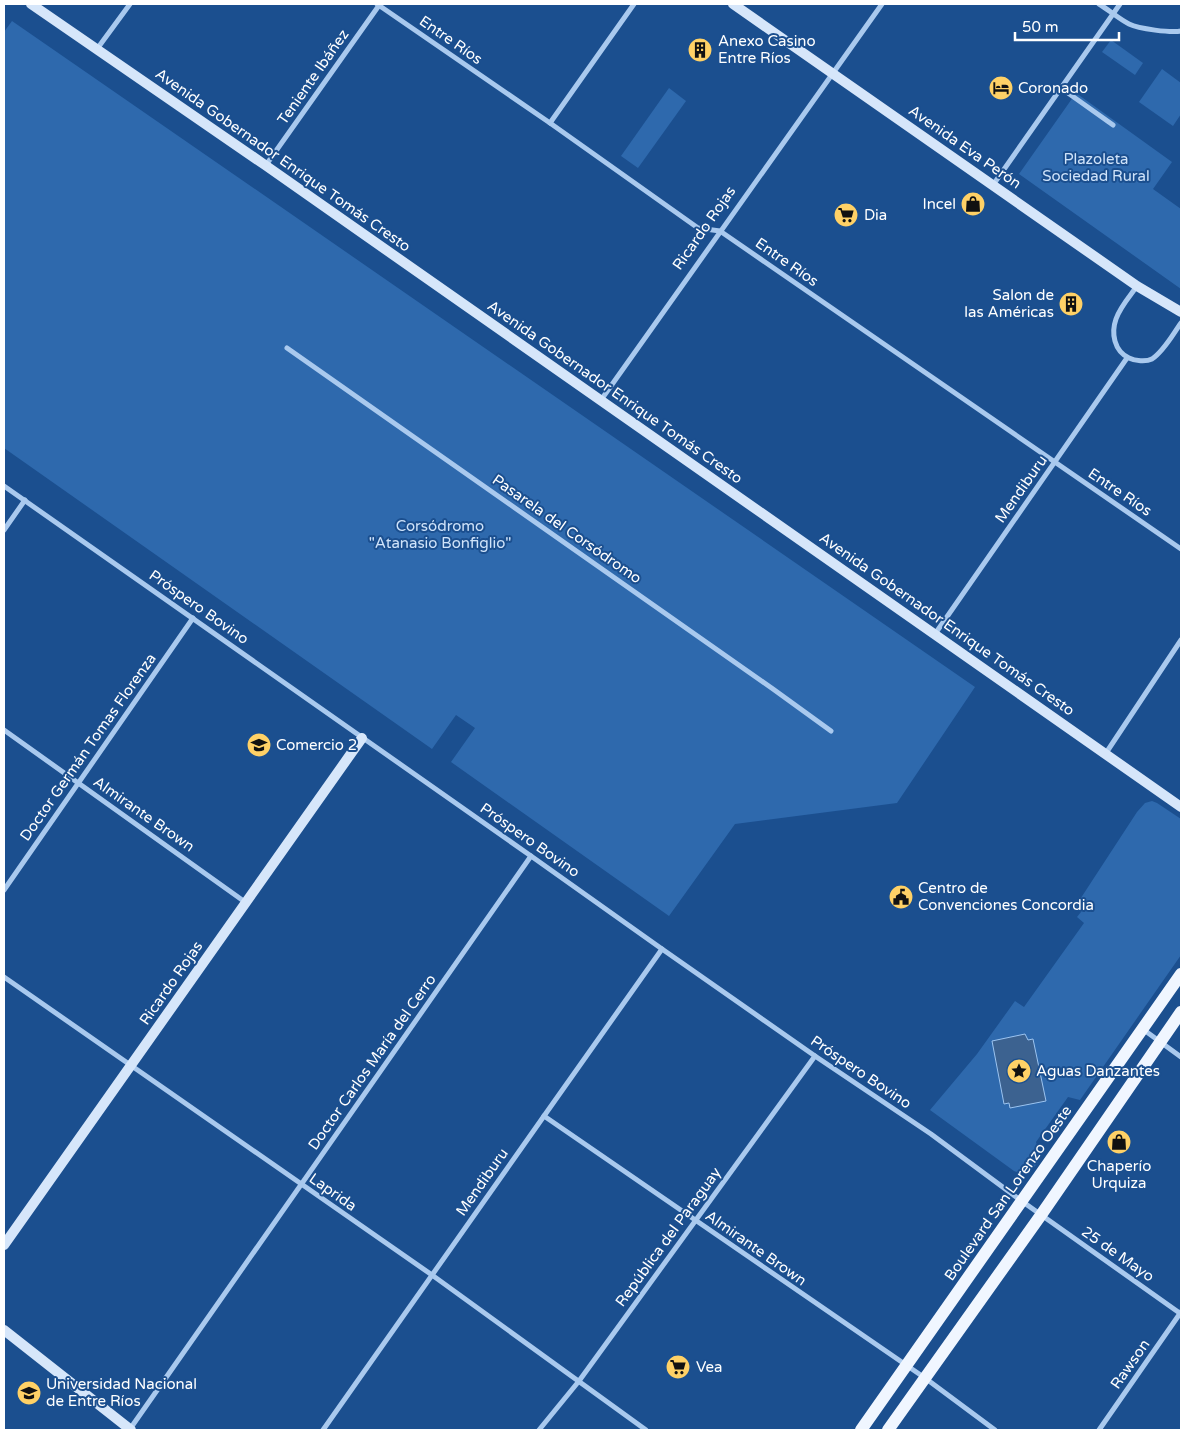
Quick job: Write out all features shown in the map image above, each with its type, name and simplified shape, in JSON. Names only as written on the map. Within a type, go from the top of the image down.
[{"type":"main road","name":"Boulevard San Lorenzo Oeste","points":[[861,1430],[1181,974]]},
{"type":"main road","points":[[888,1430],[1041,1215],[1181,1012]]},
{"type":"street","name":"Avenida Gobernador Enrique Tomás Cresto","points":[[32,4],[1181,807]]},
{"type":"street","points":[[97,49],[130,4]]},
{"type":"street","name":"Entre Ríos","points":[[379,4],[698,228],[720,231],[1181,549]]},
{"type":"street","name":"Teniente Ibáñez","points":[[266,166],[379,4]]},
{"type":"street","points":[[550,123],[634,4]]},
{"type":"street","name":"Avenida Eva Perón","points":[[732,4],[1137,286],[1181,312]]},
{"type":"street","name":"Ricardo Rojas","points":[[600,400],[882,4]]},
{"type":"street","points":[[1099,4],[1130,25],[1181,31]]},
{"type":"street","points":[[993,185],[1120,4]]},
{"type":"street","points":[[1061,88],[1113,125]]},
{"type":"street","points":[[1137,286],[1116,319],[1113,336],[1116,347],[1127,358],[1135,360],[1151,359],[1163,349],[1181,323]]},
{"type":"street","name":"Pasarela del Corsódromo","points":[[287,348],[831,731]]},
{"type":"street","name":"Mendiburu","points":[[935,634],[1127,358]]},
{"type":"street","name":"Próspero Bovino","points":[[4,486],[662,949],[930,1134],[1041,1215]]},
{"type":"street","points":[[4,530],[24,500]]},
{"type":"street","name":"Doctor Germán Tomas Florenza","points":[[4,890],[194,618]]},
{"type":"street","points":[[1106,753],[1181,640]]},
{"type":"street","name":"Almirante Brown","points":[[4,730],[245,902]]},
{"type":"street","name":"Ricardo Rojas","points":[[4,1245],[362,738]]},
{"type":"street","name":"Doctor Carlos María del Cerro","points":[[130,1430],[531,856]]},
{"type":"street","name":"Mendiburu","points":[[324,1430],[662,949]]},
{"type":"street","name":"Laprida","points":[[4,978],[432,1275],[646,1430]]},
{"type":"street","points":[[1143,1030],[1181,1057]]},
{"type":"street","name":"República del Paraguay","points":[[539,1430],[579,1381],[815,1056]]},
{"type":"street","name":"Almirante Brown","points":[[544,1116],[906,1367],[925,1378]]},
{"type":"street","name":"25 de Mayo","points":[[1041,1215],[1181,1313]]},
{"type":"street","name":"Rawson","points":[[1099,1430],[1181,1313]]},
{"type":"street","points":[[4,1330],[130,1430]]},
{"type":"street","points":[[925,1378],[995,1430]]},
{"type":"green space","name":"Corsódromo \"Atanasio Bonfiglio\"","points":[[12,21],[975,687],[897,803],[735,824],[669,916],[451,762],[475,728],[456,715],[432,749],[4,448],[4,32]]},
{"type":"green space","points":[[1111,40],[1143,63],[1135,75],[1102,52]]},
{"type":"green space","points":[[1162,69],[1181,83],[1181,114],[1173,126],[1139,102]]},
{"type":"green space","points":[[669,88],[686,101],[638,168],[621,156]]},
{"type":"green space","name":"Plazoleta Sociedad Rural","points":[[1076,93],[1172,162],[1153,189],[1181,209],[1181,289],[1019,174]]},
{"type":"green space","points":[[1152,801],[1181,819],[1181,955],[1080,1100],[1068,1097],[1036,1142],[1041,1157],[1036,1165],[1024,1173],[1014,1171],[930,1110],[977,1054],[1015,1001],[1024,1007],[1084,923],[1077,917],[1081,912],[1075,907],[1137,812],[1145,803]]},
{"type":"shaded area","name":"Aguas Danzantes","points":[[1025,1034],[1028,1040],[1033,1039],[1046,1101],[1010,1108],[1009,1103],[1004,1104],[992,1041]]},
{"type":"place","name":"Anexo Casino Entre Ríos","points":[[700,50]]},
{"type":"place","name":"Coronado","points":[[1001,88]]},
{"type":"place","name":"Incel","points":[[973,204]]},
{"type":"place","name":"Dia","points":[[846,215]]},
{"type":"place","name":"Salon de las Américas","points":[[1071,304]]},
{"type":"place","name":"Comercio 2","points":[[259,745]]},
{"type":"place","name":"Centro de Convenciones Concordia","points":[[901,897]]},
{"type":"place","name":"Aguas Danzantes","points":[[1019,1071]]},
{"type":"place","name":"Chaperío Urquiza","points":[[1119,1142]]},
{"type":"place","name":"Vea","points":[[678,1367]]},
{"type":"place","name":"Universidad Nacional de Entre Ríos","points":[[29,1393]]}]
